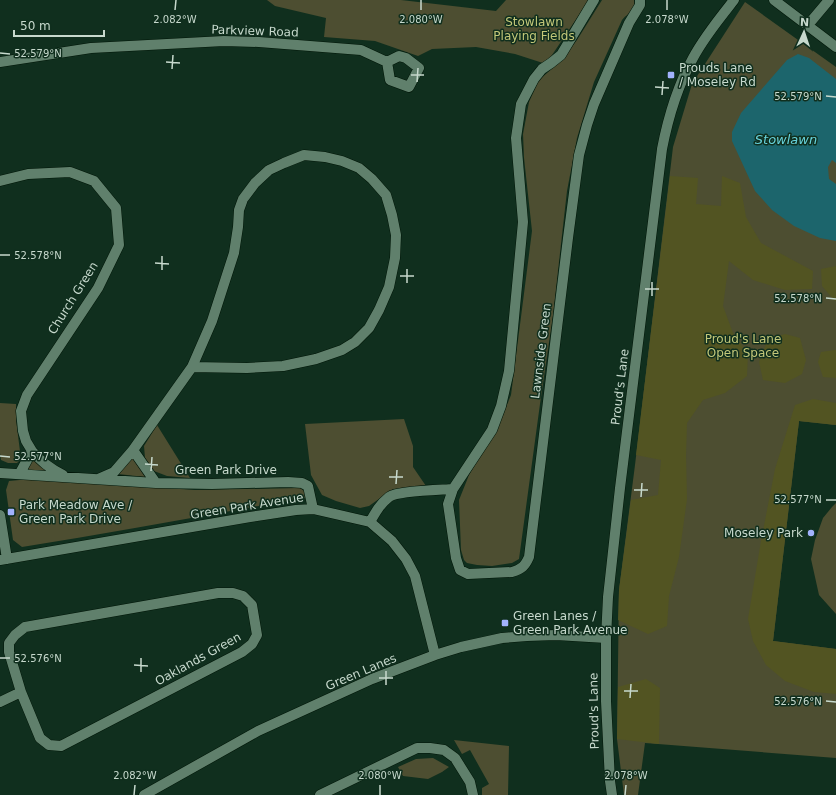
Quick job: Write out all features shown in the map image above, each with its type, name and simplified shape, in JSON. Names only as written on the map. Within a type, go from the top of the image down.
[{"type":"street","name":"Lawnside Green","points":[[594,0],[561,55],[542,69],[534,79],[522,104],[516,138],[523,222],[509,371],[501,406],[492,430],[453,489],[448,504],[456,558],[460,570],[468,574],[512,572],[519,570],[525,565],[529,557],[579,155],[594,104],[629,23],[640,5],[640,0]]},
{"type":"street","name":"Proud's Lane","points":[[612,795],[606,700],[606,638],[608,597],[659,174],[667,124],[681,83],[702,42],[734,0]]},
{"type":"street","points":[[774,0],[836,47]]},
{"type":"street","points":[[808,26],[829,0]]},
{"type":"street","name":"Parkview Road","points":[[0,62],[92,48],[224,41],[259,42],[361,50],[387,62]]},
{"type":"street","points":[[97,480],[114,472],[133,450],[192,367],[212,321],[234,253],[239,210],[244,199],[255,183],[269,170],[304,155],[325,157],[342,161],[359,168],[372,179],[386,195],[396,235],[395,258],[389,287],[369,328],[355,342],[342,350],[316,359],[283,366],[247,368],[192,367]]},
{"type":"street","name":"Church Green","points":[[0,181],[28,174],[70,172],[94,181],[116,208],[119,245],[98,288],[27,395],[21,411],[23,431],[26,441],[32,451],[43,463],[66,477]]},
{"type":"street","points":[[133,450],[156,483]]},
{"type":"street","points":[[20,474],[32,451]]},
{"type":"street","name":"Green Park Drive","points":[[0,473],[156,483],[302,483],[308,486],[313,509]]},
{"type":"street","points":[[370,522],[379,507],[390,496],[408,492],[453,489]]},
{"type":"street","name":"Green Park Avenue","points":[[3,560],[250,517],[313,509],[370,522],[392,541],[406,559],[415,576],[435,655]]},
{"type":"street","points":[[0,515],[3,560]]},
{"type":"street","name":"Oaklands Green","points":[[218,593],[233,593],[243,596],[252,605],[256,635],[252,644],[242,652],[61,746],[50,745],[40,738],[21,692],[9,652],[9,643],[15,635],[25,627],[218,593]]},
{"type":"street","name":"Green Lanes","points":[[144,795],[258,731],[372,679],[435,655],[461,647],[502,638],[556,635],[606,638]]},
{"type":"street","points":[[0,702],[21,692]]},
{"type":"street","points":[[320,795],[417,748],[444,750],[455,758],[470,782],[473,795]]},
{"type":"green space","name":"Stowlawn Playing Fields","points":[[267,0],[401,0],[496,11],[506,0],[589,0],[546,64],[515,54],[476,47],[432,49],[418,56],[375,41],[324,37],[326,18],[275,6]]},
{"type":"green space","points":[[602,0],[634,0],[634,5],[633,9],[622,20],[594,82],[577,138],[567,191],[553,315],[519,559],[512,563],[492,566],[467,563],[464,560],[461,550],[459,500],[469,475],[500,422],[511,395],[532,231],[524,158],[523,134],[529,102],[539,80],[561,61],[577,40]]},
{"type":"green space","name":"Proud's Lane Open Space","points":[[745,2],[836,67],[836,425],[799,421],[773,641],[836,649],[836,758],[645,743],[638,795],[624,795],[617,739],[619,590],[673,147],[692,84]]},
{"type":"green space","points":[[0,403],[16,404],[16,420],[21,459],[17,463],[8,463],[1,460]]},
{"type":"green space","points":[[404,419],[413,446],[413,467],[426,486],[393,489],[369,506],[360,508],[322,495],[311,475],[305,424]]},
{"type":"green space","points":[[157,425],[190,478],[167,476],[154,471],[145,458],[144,446]]},
{"type":"green space","points":[[132,457],[145,477],[118,474]]},
{"type":"green space","points":[[33,458],[51,472],[27,469]]},
{"type":"green space","points":[[30,479],[195,490],[300,488],[304,491],[305,498],[22,547],[13,540],[6,490],[9,481]]},
{"type":"green space","points":[[836,503],[836,614],[819,595],[811,559],[815,540],[823,518]]},
{"type":"green space","points":[[454,740],[509,746],[508,795],[482,795],[482,788],[489,784],[470,750],[462,754]]},
{"type":"green space","points":[[433,758],[449,767],[428,779],[403,776],[398,767],[416,759]]},
{"type":"shaded area","points":[[670,176],[698,178],[696,204],[721,206],[722,176],[740,183],[746,217],[761,243],[813,271],[812,289],[785,290],[753,280],[729,261],[723,306],[733,333],[748,354],[747,376],[725,393],[703,400],[687,423],[687,499],[679,557],[669,596],[667,626],[648,634],[618,620],[619,590],[631,500],[658,495],[661,460],[636,455]]},
{"type":"shaded area","points":[[836,266],[836,301],[822,286],[821,269]]},
{"type":"shaded area","points":[[785,334],[800,338],[806,360],[802,374],[785,383],[763,380],[759,362],[768,339]]},
{"type":"shaded area","points":[[836,350],[836,378],[823,377],[818,362],[821,352]]},
{"type":"shaded area","points":[[813,399],[836,403],[836,425],[799,421],[773,641],[836,649],[836,694],[814,692],[785,681],[766,665],[753,641],[748,619],[775,469],[795,405]]},
{"type":"shaded area","points":[[646,679],[660,688],[659,744],[617,739],[618,687]]},
{"type":"water","name":"Stowlawn","points":[[798,54],[809,58],[836,79],[836,163],[832,160],[828,167],[829,179],[836,184],[836,241],[820,238],[794,226],[772,210],[755,191],[732,141],[732,132],[741,113],[787,60]]},
{"type":"place","name":"Prouds Lane / Moseley Rd","points":[[671,75]]},
{"type":"place","name":"Park Meadow Ave / Green Park Drive","points":[[11,512]]},
{"type":"place","name":"Moseley Park","points":[[811,533]]},
{"type":"place","name":"Green Lanes / Green Park Avenue","points":[[505,623]]}]
